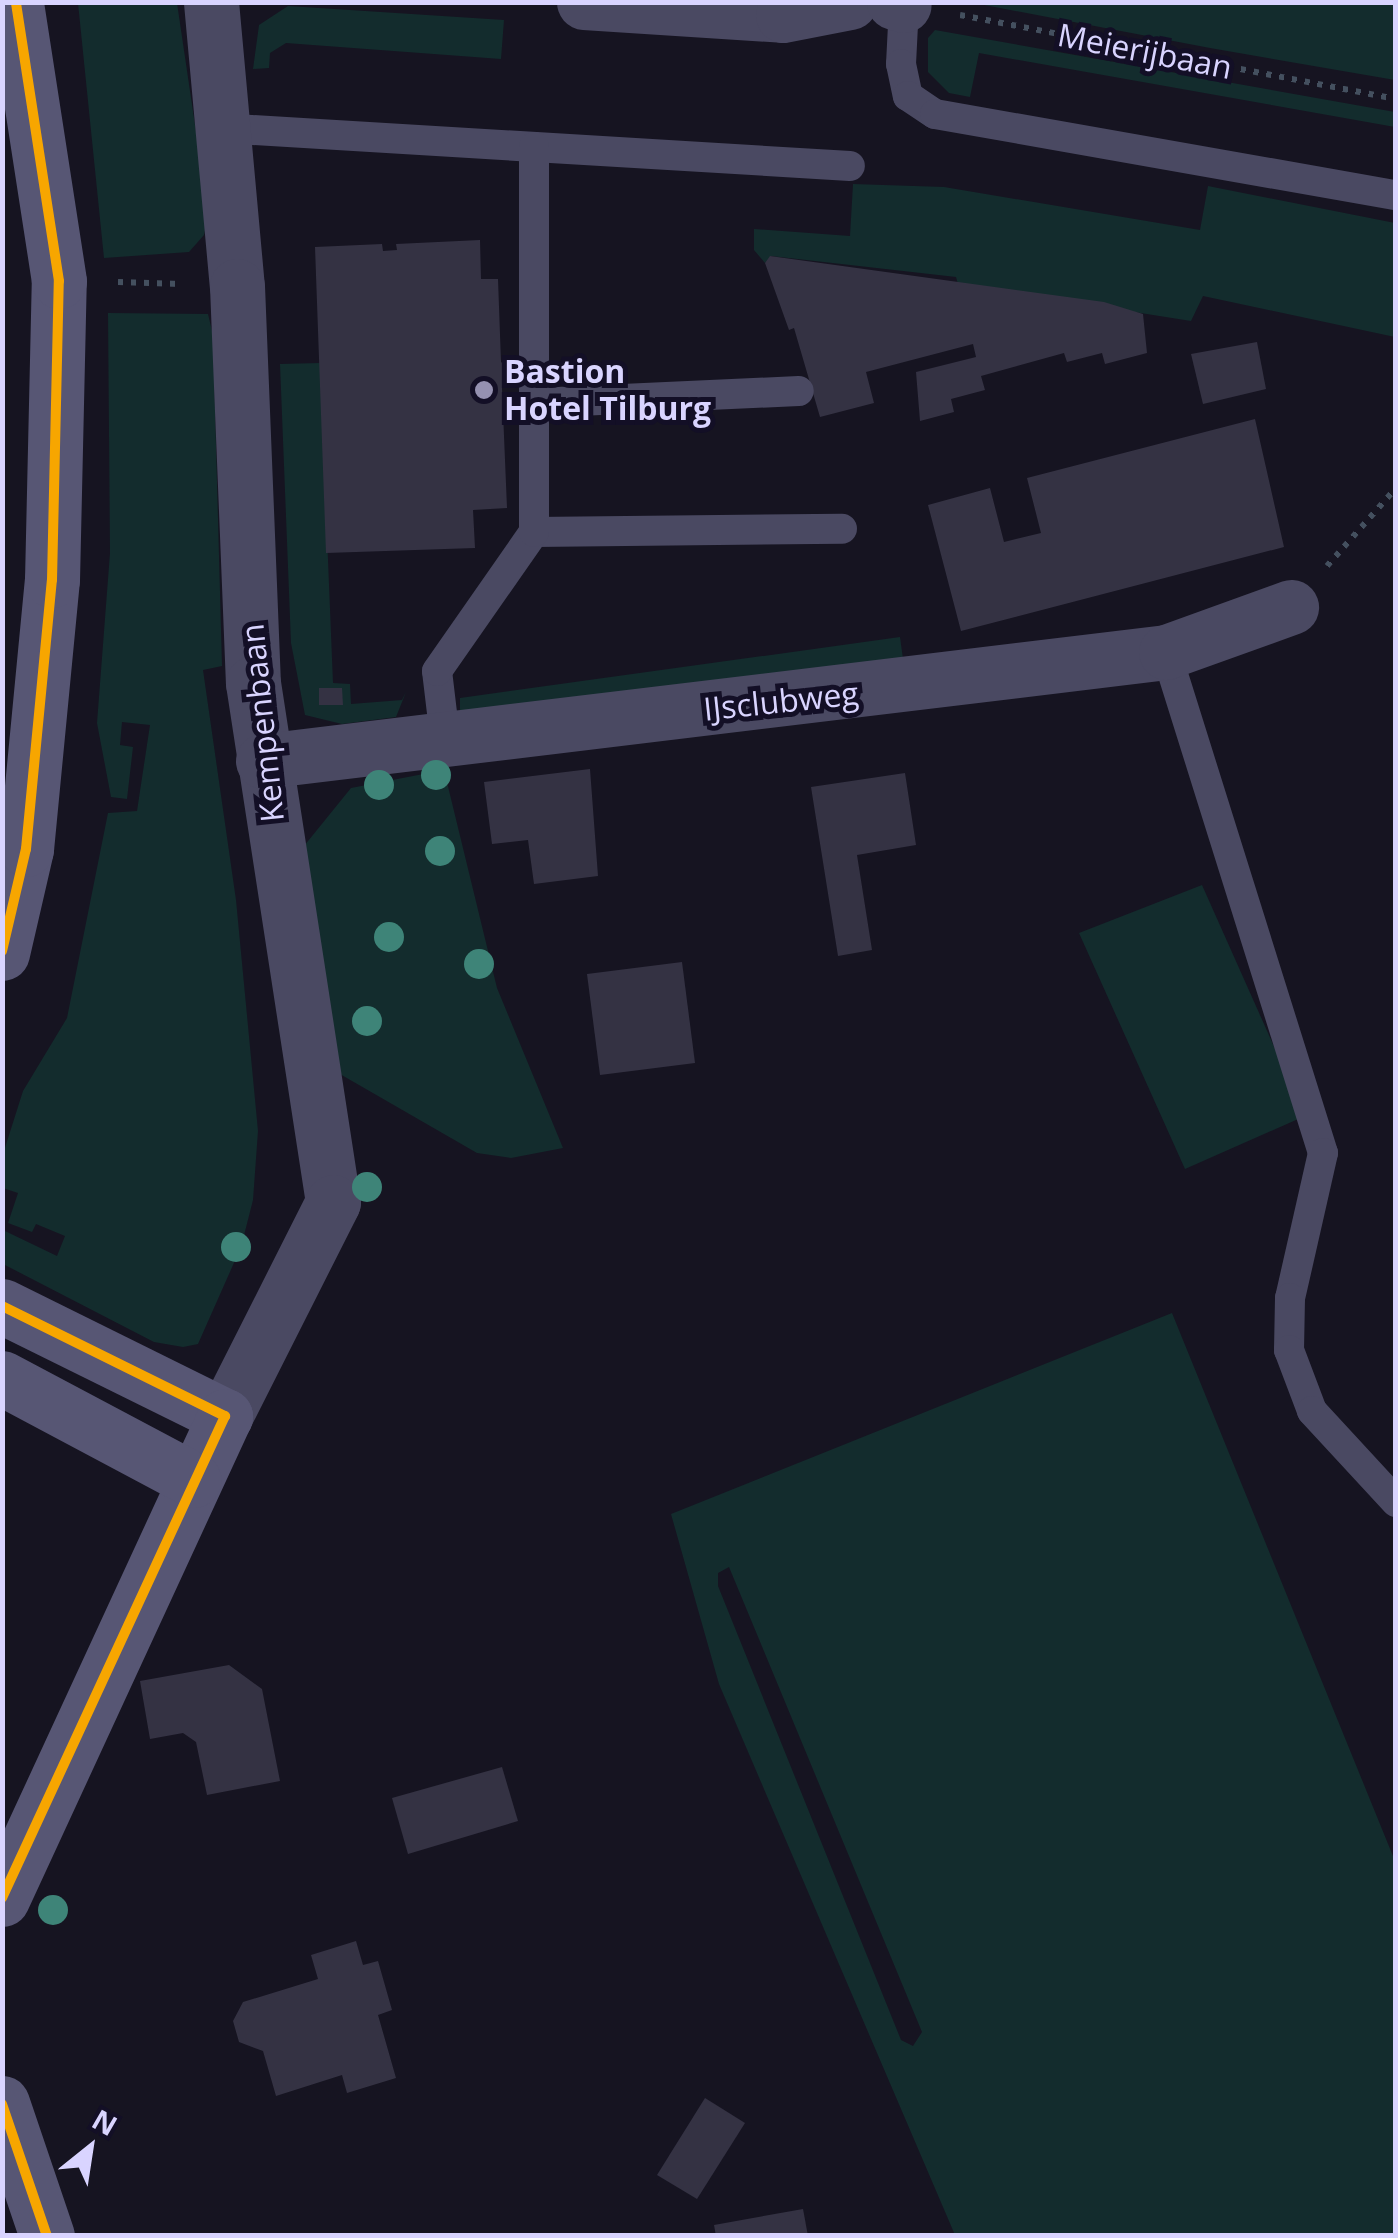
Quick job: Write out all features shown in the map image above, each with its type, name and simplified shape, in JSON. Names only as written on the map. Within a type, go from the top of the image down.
[{"type":"street","name":"Kempenbaan","points":[[211,2],[237,286],[254,683],[334,1202],[226,1416]]},
{"type":"street","points":[[584,2],[783,15],[850,2]]},
{"type":"street","points":[[2,952],[26,849],[52,580],[59,281],[12,36]]},
{"type":"street","name":"IJsclubweg","points":[[263,761],[983,679],[1166,652],[1291,608]]},
{"type":"street","points":[[2,1306],[226,1416],[2,1899]]},
{"type":"street","points":[[2,1378],[194,1480]]},
{"type":"street","points":[[2,2103],[47,2236]]},
{"type":"lane","points":[[899,4],[901,64],[908,96],[934,114],[1396,196]]},
{"type":"lane","points":[[220,128],[850,166]]},
{"type":"lane","points":[[444,738],[437,671],[534,532],[534,147]]},
{"type":"lane","points":[[535,403],[799,391]]},
{"type":"lane","points":[[534,532],[842,529]]},
{"type":"lane","points":[[1166,652],[1324,1153],[1290,1298],[1289,1350],[1312,1411],[1396,1502]]},
{"type":"path","name":"Meierijbaan","points":[[899,4],[1396,98]]},
{"type":"path","points":[[1291,608],[1396,488]]},
{"type":"green space","points":[[78,3],[177,3],[208,213],[204,235],[189,252],[104,258]]},
{"type":"green space","points":[[974,3],[1395,3],[1395,80],[1210,48]]},
{"type":"green space","points":[[288,6],[504,20],[501,59],[286,43],[270,53],[269,68],[253,69],[259,25]]},
{"type":"green space","points":[[935,30],[1395,112],[1395,127],[979,53],[970,97],[949,93],[928,72],[928,38]]},
{"type":"green space","points":[[853,184],[944,187],[1200,230],[1208,186],[1395,223],[1395,337],[1203,296],[1191,321],[958,284],[956,277],[771,256],[765,263],[754,250],[754,229],[850,236]]},
{"type":"green space","points":[[108,313],[208,314],[213,335],[222,666],[203,670],[236,900],[258,1131],[253,1200],[241,1247],[198,1344],[183,1347],[154,1342],[3,1264],[5,1231],[57,1256],[65,1236],[36,1224],[32,1232],[8,1223],[18,1193],[3,1188],[3,1154],[23,1091],[67,1018],[108,813],[137,811],[150,725],[122,722],[120,745],[133,747],[127,799],[111,797],[97,723],[110,553]]},
{"type":"green space","points":[[320,363],[333,683],[350,684],[351,704],[402,700],[406,692],[396,717],[342,724],[305,715],[291,643],[280,364]]},
{"type":"green space","points":[[900,637],[903,659],[460,716],[460,698]]},
{"type":"green space","points":[[444,770],[497,988],[563,1148],[511,1158],[477,1153],[326,1066],[304,846],[351,788]]},
{"type":"green space","points":[[1202,885],[1305,1116],[1185,1169],[1079,933]]},
{"type":"green space","points":[[1172,1313],[1395,1861],[1395,2235],[955,2235],[719,1684],[671,1514]],"holes":[[[729,1567],[922,2032],[913,2046],[901,2040],[718,1586],[718,1573]]]},
{"type":"building","points":[[480,240],[481,279],[498,279],[501,362],[513,372],[502,388],[507,508],[473,510],[475,548],[326,553],[315,247],[382,244],[383,251],[397,250],[396,244]]},
{"type":"building","points":[[770,256],[1104,302],[1143,314],[1147,353],[1105,364],[1102,353],[1067,362],[1064,353],[981,376],[985,390],[951,399],[954,412],[920,421],[916,372],[976,357],[973,344],[866,372],[874,403],[820,417],[794,328],[789,330],[765,263]]},
{"type":"building","points":[[1257,342],[1266,389],[1203,404],[1191,354]]},
{"type":"building","points":[[1255,419],[1284,547],[961,631],[928,505],[990,488],[1004,542],[1041,533],[1027,478]]},
{"type":"building","points":[[319,688],[342,688],[343,705],[319,705]]},
{"type":"building","points":[[590,769],[598,876],[534,884],[528,840],[492,844],[484,782]]},
{"type":"building","points":[[905,773],[916,845],[857,855],[872,950],[838,956],[811,787]]},
{"type":"building","points":[[682,962],[695,1063],[600,1075],[587,974]]},
{"type":"building","points":[[229,1665],[262,1689],[280,1781],[207,1795],[196,1742],[183,1733],[150,1739],[140,1681]]},
{"type":"building","points":[[502,1767],[518,1821],[408,1854],[392,1798]]},
{"type":"building","points":[[356,1941],[363,1965],[378,1961],[392,2010],[378,2015],[396,2078],[347,2093],[342,2075],[276,2096],[263,2051],[239,2042],[233,2021],[243,2002],[318,1979],[311,1955]]},
{"type":"building","points":[[705,2098],[745,2123],[697,2199],[657,2175]]},
{"type":"building","points":[[803,2209],[808,2236],[716,2236],[714,2225]]},
{"type":"transit line","points":[[2,951],[26,849],[52,580],[59,281],[16,2]]},
{"type":"transit line","points":[[2,1306],[225,1416],[2,1898]]},
{"type":"transit line","points":[[2,2104],[47,2236]]},
{"type":"place","name":"Bastion Hotel Tilburg","points":[[484,390]]}]
